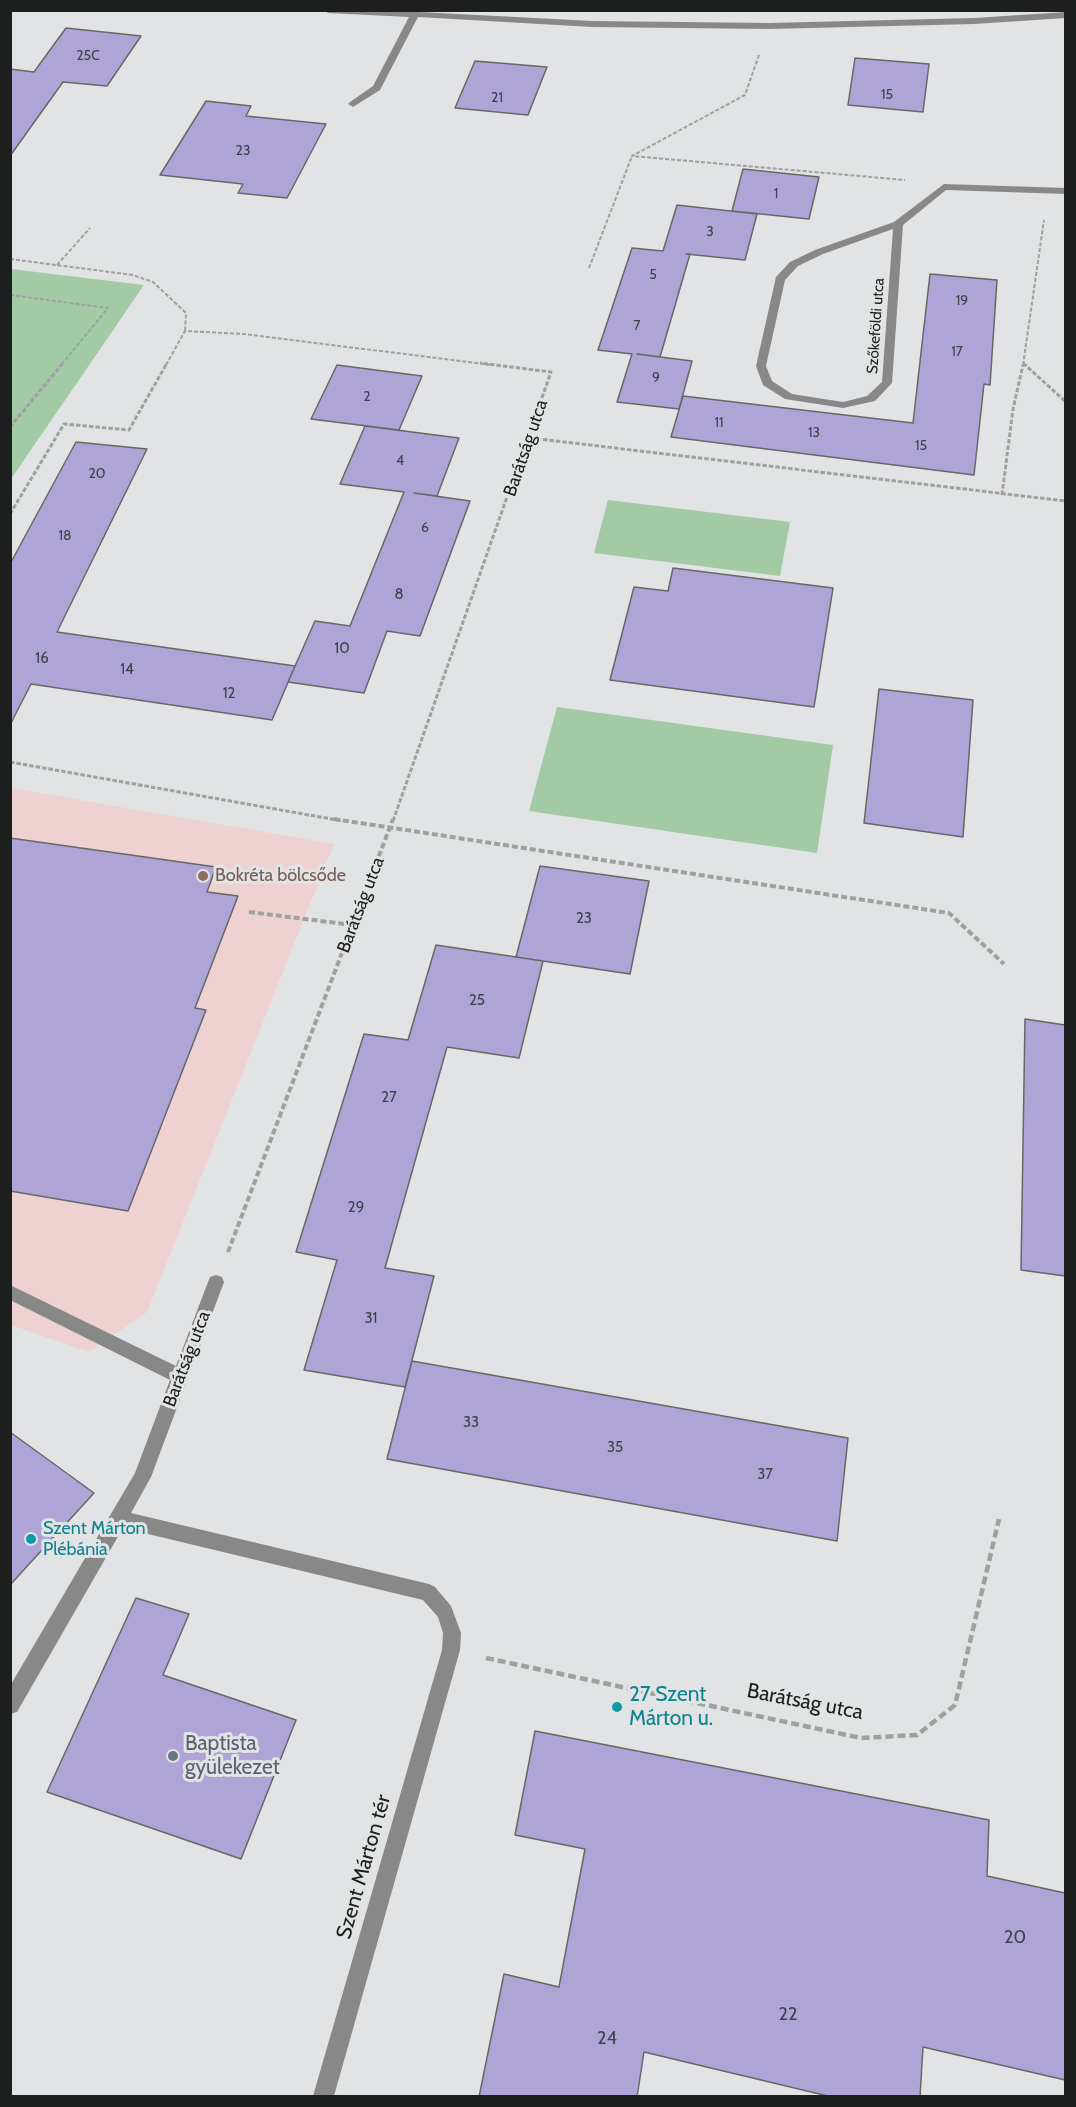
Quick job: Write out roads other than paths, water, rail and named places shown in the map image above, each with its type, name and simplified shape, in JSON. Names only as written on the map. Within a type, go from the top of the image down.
[{"type":"street","points":[[328,10],[592,24],[769,26],[974,21],[1065,15]]},
{"type":"street","points":[[354,104],[377,88],[415,13]]},
{"type":"street","name":"Szőkeföldi utca","points":[[898,224],[887,383],[871,399],[843,405],[789,397],[767,383],[761,366],[780,279],[794,264],[819,252],[898,224],[944,187],[1065,191]]},
{"type":"street","name":"Barátság utca","points":[[10,1705],[142,1477],[216,1282]]},
{"type":"street","points":[[10,1292],[180,1377]]},
{"type":"street","name":"Szent Márton tér","points":[[118,1518],[411,1587],[429,1593],[445,1612],[452,1633],[451,1650],[324,2097]]},
{"type":"place","name":"Bokréta bölcsőde","points":[[203,876]]},
{"type":"place","name":"Szent Márton Plébánia","points":[[31,1539]]},
{"type":"place","name":"27 Szent Márton u.","points":[[617,1707]]},
{"type":"place","name":"Baptista gyülekezet","points":[[173,1756]]}]
